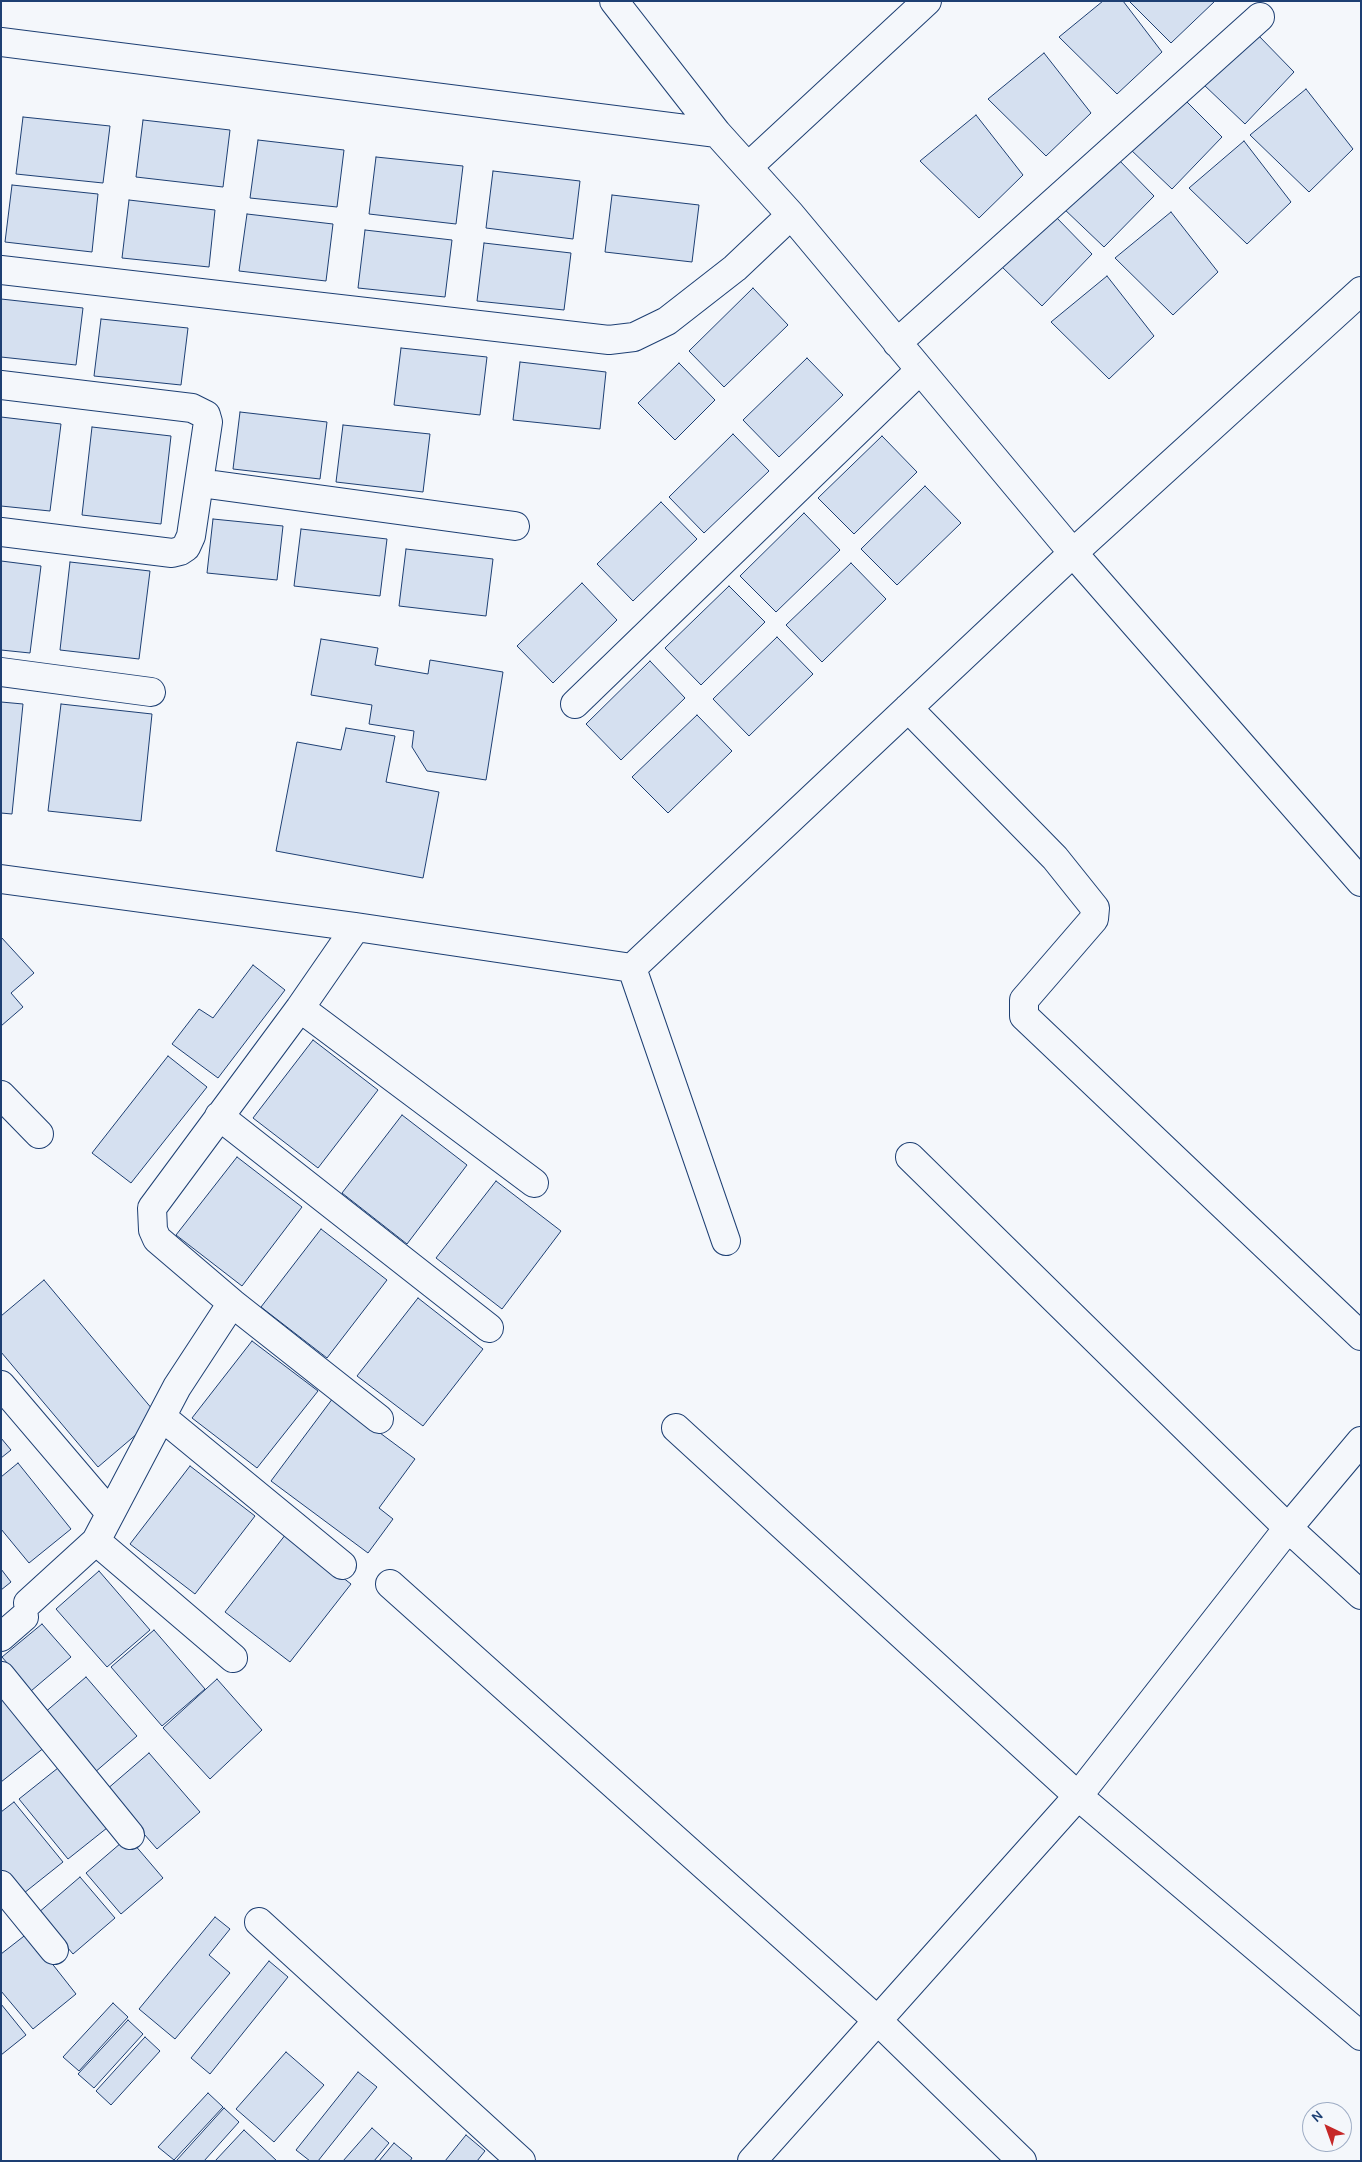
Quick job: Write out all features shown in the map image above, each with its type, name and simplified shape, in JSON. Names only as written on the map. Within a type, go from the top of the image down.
[{"type":"street","points":[[614,1],[717,133],[790,215],[1072,553],[1361,882]]},
{"type":"street","points":[[748,167],[927,1]]},
{"type":"street","points":[[897,343],[1260,17]]},
{"type":"street","points":[[1,42],[717,133]]},
{"type":"street","points":[[1,270],[609,340],[634,337],[667,321],[735,268],[790,215]]},
{"type":"street","points":[[632,968],[1072,553],[1361,291]]},
{"type":"street","points":[[575,704],[920,370]]},
{"type":"street","points":[[1,385],[199,410],[206,415],[208,422],[191,536],[186,547],[172,553],[1,532]]},
{"type":"street","points":[[200,483],[515,526]]},
{"type":"street","points":[[1,672],[151,692]]},
{"type":"street","points":[[908,708],[1055,858],[1095,908],[1094,919],[1024,1000],[1022,1006],[1024,1016],[1361,1336]]},
{"type":"street","points":[[1,879],[356,927],[632,968]]},
{"type":"street","points":[[356,927],[300,1008],[152,1208],[151,1219],[157,1239],[232,1303],[379,1419]]},
{"type":"street","points":[[632,968],[726,1241]]},
{"type":"street","points":[[300,1008],[534,1183]]},
{"type":"street","points":[[1,1095],[39,1134]]},
{"type":"street","points":[[219,1116],[489,1328]]},
{"type":"street","points":[[910,1157],[1288,1528],[1361,1595]]},
{"type":"street","points":[[1,1637],[96,1541],[177,1387],[232,1303]]},
{"type":"street","points":[[1,1385],[110,1513]]},
{"type":"street","points":[[162,1417],[342,1565]]},
{"type":"street","points":[[676,1428],[1078,1796],[1361,2036]]},
{"type":"street","points":[[752,2161],[1078,1796],[1288,1528],[1361,1441]]},
{"type":"street","points":[[96,1541],[232,1658]]},
{"type":"street","points":[[390,1584],[877,2020],[1022,2161]]},
{"type":"street","points":[[1,1676],[130,1835]]},
{"type":"street","points":[[1,1885],[54,1950]]},
{"type":"street","points":[[259,1922],[522,2161]]},
{"type":"building","points":[[1103,1],[1123,1],[1162,52],[1117,94],[1059,37]]},
{"type":"building","points":[[1129,1],[1215,1],[1171,43]]},
{"type":"building","points":[[1256,33],[1294,72],[1245,124],[1203,84]]},
{"type":"building","points":[[1044,53],[1091,113],[1046,156],[988,99]]},
{"type":"building","points":[[1306,89],[1353,149],[1309,192],[1250,135]]},
{"type":"building","points":[[1184,99],[1222,137],[1172,189],[1130,149]]},
{"type":"building","points":[[976,115],[1023,175],[979,218],[920,161]]},
{"type":"building","points":[[23,117],[110,126],[103,183],[16,174]]},
{"type":"building","points":[[143,120],[230,130],[223,187],[136,177]]},
{"type":"building","points":[[258,140],[344,150],[337,207],[250,198]]},
{"type":"building","points":[[1244,141],[1291,202],[1247,244],[1189,188]]},
{"type":"building","points":[[376,157],[463,166],[456,224],[369,214]]},
{"type":"building","points":[[1116,157],[1154,196],[1104,247],[1062,207]]},
{"type":"building","points":[[493,171],[580,181],[573,239],[486,228]]},
{"type":"building","points":[[12,185],[98,194],[92,252],[5,242]]},
{"type":"building","points":[[612,195],[699,205],[692,262],[605,252]]},
{"type":"building","points":[[129,200],[215,210],[209,267],[122,258]]},
{"type":"building","points":[[1171,212],[1218,272],[1173,315],[1115,258]]},
{"type":"building","points":[[247,214],[333,224],[326,281],[239,271]]},
{"type":"building","points":[[1054,215],[1092,254],[1042,306],[1000,265]]},
{"type":"building","points":[[365,230],[452,240],[445,297],[358,288]]},
{"type":"building","points":[[484,243],[571,253],[564,310],[477,301]]},
{"type":"building","points":[[1107,276],[1154,336],[1109,379],[1051,322]]},
{"type":"building","points":[[753,288],[788,325],[724,387],[689,351]]},
{"type":"building","points":[[1,299],[83,308],[76,365],[1,357]]},
{"type":"building","points":[[101,319],[188,328],[181,385],[94,376]]},
{"type":"building","points":[[401,348],[487,357],[480,415],[394,405]]},
{"type":"building","points":[[807,358],[843,395],[779,457],[743,420]]},
{"type":"building","points":[[520,362],[606,372],[600,429],[513,420]]},
{"type":"building","points":[[679,363],[715,400],[675,440],[638,403]]},
{"type":"building","points":[[240,412],[327,422],[320,479],[233,469]]},
{"type":"building","points":[[1,417],[61,424],[50,511],[1,506]]},
{"type":"building","points":[[343,425],[430,434],[423,492],[336,482]]},
{"type":"building","points":[[92,427],[171,436],[161,524],[82,515]]},
{"type":"building","points":[[733,434],[769,471],[704,533],[669,497]]},
{"type":"building","points":[[882,436],[917,472],[854,534],[818,498]]},
{"type":"building","points":[[925,486],[961,523],[897,585],[861,549]]},
{"type":"building","points":[[661,502],[697,539],[633,601],[597,564]]},
{"type":"building","points":[[804,513],[840,550],[776,612],[740,576]]},
{"type":"building","points":[[213,519],[283,526],[277,580],[207,573]]},
{"type":"building","points":[[301,529],[387,539],[380,596],[294,586]]},
{"type":"building","points":[[406,549],[493,559],[486,616],[399,606]]},
{"type":"building","points":[[1,561],[41,566],[30,653],[1,650]]},
{"type":"building","points":[[70,562],[150,571],[139,659],[60,650]]},
{"type":"building","points":[[851,563],[886,599],[822,662],[786,625]]},
{"type":"building","points":[[582,583],[617,620],[553,683],[517,646]]},
{"type":"building","points":[[729,586],[765,622],[701,685],[665,648]]},
{"type":"building","points":[[777,637],[813,674],[749,736],[713,699]]},
{"type":"building","points":[[321,639],[378,648],[375,665],[428,674],[430,660],[503,672],[486,780],[427,771],[412,747],[414,731],[369,724],[372,705],[311,695]]},
{"type":"building","points":[[650,661],[685,698],[621,760],[586,724]]},
{"type":"building","points":[[1,702],[23,704],[12,814],[1,813]]},
{"type":"building","points":[[61,704],[152,714],[141,821],[48,811]]},
{"type":"building","points":[[697,715],[732,751],[668,813],[632,777]]},
{"type":"building","points":[[346,728],[395,736],[386,782],[439,792],[423,878],[276,851],[297,742],[341,750]]},
{"type":"building","points":[[1,937],[34,973],[11,993],[23,1007],[1,1026]]},
{"type":"building","points":[[253,965],[285,990],[218,1078],[172,1044],[199,1009],[213,1018]]},
{"type":"building","points":[[313,1040],[378,1090],[318,1168],[253,1118]]},
{"type":"building","points":[[168,1056],[207,1087],[131,1183],[92,1153]]},
{"type":"building","points":[[402,1115],[467,1165],[407,1244],[342,1193]]},
{"type":"building","points":[[237,1157],[302,1207],[242,1286],[176,1235]]},
{"type":"building","points":[[496,1181],[561,1231],[502,1309],[436,1258]]},
{"type":"building","points":[[321,1229],[387,1280],[327,1358],[261,1307]]},
{"type":"building","points":[[44,1280],[158,1416],[98,1467],[1,1352],[1,1316]]},
{"type":"building","points":[[418,1298],[483,1349],[423,1426],[357,1376]]},
{"type":"building","points":[[252,1341],[318,1391],[257,1468],[192,1418]]},
{"type":"building","points":[[333,1398],[415,1459],[379,1508],[393,1519],[368,1553],[271,1481]]},
{"type":"building","points":[[1,1438],[11,1450],[1,1458]]},
{"type":"building","points":[[18,1463],[71,1529],[29,1563],[1,1529],[1,1477]]},
{"type":"building","points":[[190,1466],[255,1516],[195,1594],[130,1544]]},
{"type":"building","points":[[286,1534],[351,1584],[290,1662],[225,1612]]},
{"type":"building","points":[[1,1569],[11,1582],[1,1590]]},
{"type":"building","points":[[99,1571],[150,1630],[107,1667],[56,1609]]},
{"type":"building","points":[[42,1624],[71,1657],[31,1691],[2,1657]]},
{"type":"building","points":[[154,1630],[205,1689],[162,1726],[111,1667]]},
{"type":"building","points":[[86,1677],[137,1736],[94,1773],[43,1714]]},
{"type":"building","points":[[217,1679],[262,1730],[210,1779],[163,1728]]},
{"type":"building","points":[[1,1692],[45,1747],[1,1782]]},
{"type":"building","points":[[149,1753],[200,1812],[157,1849],[106,1790]]},
{"type":"building","points":[[63,1764],[112,1824],[68,1859],[19,1799]]},
{"type":"building","points":[[14,1802],[63,1862],[19,1897],[1,1875],[1,1812]]},
{"type":"building","points":[[128,1837],[163,1878],[121,1914],[86,1873]]},
{"type":"building","points":[[80,1877],[115,1918],[73,1954],[38,1913]]},
{"type":"building","points":[[215,1917],[230,1929],[209,1955],[230,1973],[175,2039],[139,2009]]},
{"type":"building","points":[[28,1933],[76,1994],[33,2029],[1,1991],[1,1954]]},
{"type":"building","points":[[269,1961],[288,1977],[210,2074],[191,2058]]},
{"type":"building","points":[[113,2003],[128,2017],[79,2071],[63,2057]]},
{"type":"building","points":[[1,2004],[26,2035],[1,2055]]},
{"type":"building","points":[[128,2020],[143,2034],[94,2088],[78,2074]]},
{"type":"building","points":[[145,2037],[160,2051],[111,2105],[96,2091]]},
{"type":"building","points":[[286,2052],[324,2085],[274,2142],[236,2109]]},
{"type":"building","points":[[358,2072],[377,2087],[318,2161],[310,2161],[296,2150]]},
{"type":"building","points":[[208,2093],[223,2107],[174,2160],[158,2147]]},
{"type":"building","points":[[224,2108],[239,2122],[204,2161],[176,2161]]},
{"type":"building","points":[[372,2128],[389,2143],[374,2161],[343,2161]]},
{"type":"building","points":[[244,2130],[277,2161],[215,2161]]},
{"type":"building","points":[[466,2135],[485,2151],[477,2161],[445,2161]]},
{"type":"building","points":[[394,2143],[412,2158],[410,2161],[379,2161]]}]
